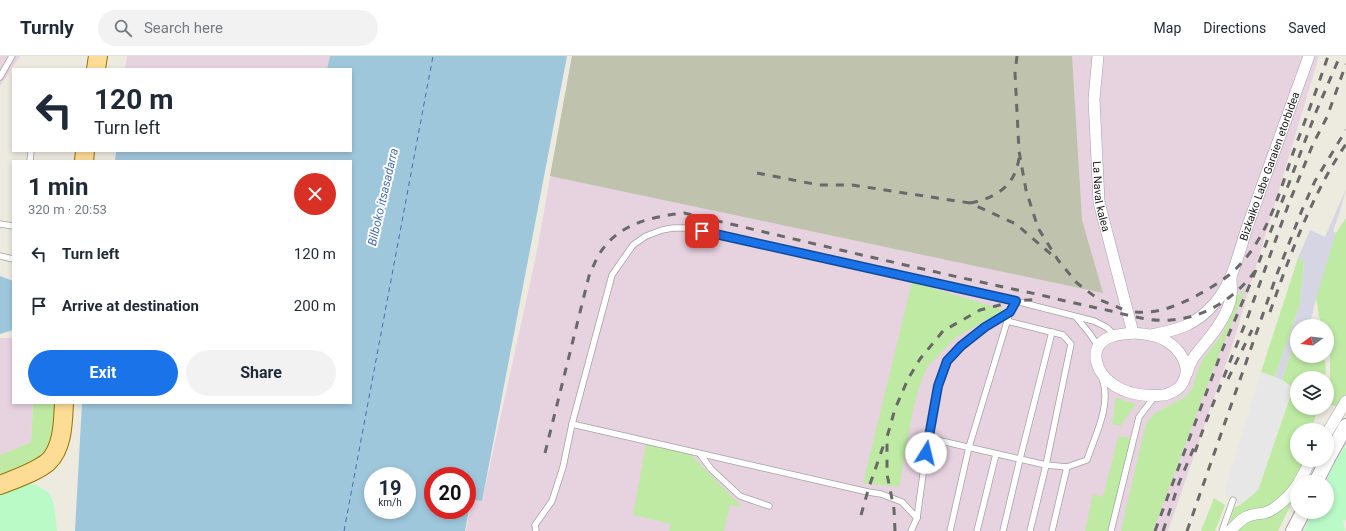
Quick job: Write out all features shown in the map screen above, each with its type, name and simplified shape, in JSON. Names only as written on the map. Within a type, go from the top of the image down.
[{"type":"main road","points":[[96,68],[98,56]]},
{"type":"main road","points":[[0,485],[32,472],[48,462],[56,451],[62,432],[64,404]]},
{"type":"street","name":"La Naval kalea","points":[[1098,56],[1094,99],[1099,202],[1133,333]]},
{"type":"street","name":"Bizkaiko Labe Garaien etorbidea","points":[[1231,277],[1310,56]]},
{"type":"street","points":[[1151,335],[1182,328],[1198,320],[1219,297],[1231,277]]},
{"type":"street","points":[[1187,374],[1184,359],[1180,351],[1167,341],[1151,335],[1133,333],[1115,335],[1105,339],[1098,346],[1095,358],[1100,372],[1111,383],[1127,391],[1148,396],[1155,396],[1165,395],[1179,388],[1187,374],[1194,356],[1215,332],[1222,320],[1231,297],[1231,277]]},
{"type":"street","points":[[1333,423],[1346,401]]},
{"type":"street","points":[[1334,447],[1346,426]]},
{"type":"street","points":[[1230,531],[1237,523],[1246,517],[1275,509],[1290,493]]},
{"type":"street","points":[[1293,531],[1299,519]]},
{"type":"lane","points":[[0,77],[12,56]]},
{"type":"lane","points":[[0,224],[12,226]]},
{"type":"lane","points":[[536,531],[535,525],[552,501],[563,467],[572,424],[612,275],[633,245],[646,236],[662,230],[684,228],[702,231],[1016,301],[1094,321],[1106,327],[1115,335]]},
{"type":"lane","points":[[0,256],[12,259]]},
{"type":"lane","points":[[950,531],[969,447],[1007,321],[1016,301]]},
{"type":"lane","points":[[911,531],[917,518],[928,438],[938,386],[947,361],[961,346],[985,327],[1010,312]]},
{"type":"lane","points":[[1076,317],[1098,346]]},
{"type":"lane","points":[[1007,321],[1063,335],[1071,344],[1046,465],[1030,531]]},
{"type":"lane","points":[[1003,531],[1052,332]]},
{"type":"lane","points":[[928,438],[1046,465],[1067,467],[1087,460],[1104,410],[1105,386],[1100,372]]},
{"type":"lane","points":[[1111,531],[1139,417],[1155,396]]},
{"type":"lane","points":[[572,424],[881,494],[902,502],[917,518]]},
{"type":"lane","points":[[700,454],[711,469],[740,496],[769,506]]},
{"type":"lane","points":[[977,531],[996,454]]},
{"type":"lane","points":[[1052,531],[1067,467]]},
{"type":"lane","points":[[1222,531],[1233,500]]},
{"type":"shaded area","points":[[0,56],[20,56],[0,86]]},
{"type":"shaded area","points":[[127,56],[330,56],[327,68],[125,68]]},
{"type":"shaded area","points":[[572,56],[1319,56],[1233,343],[1168,531],[466,531],[468,519],[476,519],[476,500],[482,501],[536,256]]},
{"type":"shaded area","points":[[572,56],[1072,56],[1082,220],[1103,293],[550,176]]},
{"type":"shaded area","points":[[1346,189],[1333,231],[1336,233],[1311,319],[1295,319],[1300,304],[1304,261],[1298,258],[1310,230],[1325,237]]},
{"type":"shaded area","points":[[1290,333],[1290,355],[1282,380],[1275,377]]},
{"type":"shaded area","points":[[0,338],[12,338],[12,404],[33,404],[31,442],[0,455]]},
{"type":"shaded area","points":[[1261,372],[1282,380],[1290,386],[1290,397],[1258,490],[1240,505],[1226,496],[1225,490]]},
{"type":"green space","points":[[1346,218],[1346,394],[1338,407],[1334,406],[1334,371],[1330,371],[1330,363],[1334,363],[1334,319],[1320,319],[1316,299],[1324,266],[1336,233]]},
{"type":"green space","points":[[1298,258],[1304,261],[1300,304],[1295,319],[1290,319],[1290,333],[1275,377],[1261,372]]},
{"type":"green space","points":[[912,282],[1005,310],[956,337],[927,367],[919,387],[913,410],[899,487],[863,483]]},
{"type":"green space","points":[[1246,288],[1217,359],[1153,531],[1121,531],[1147,422],[1155,413],[1187,396],[1193,386],[1203,359],[1223,333],[1238,295]]},
{"type":"green space","points":[[1290,355],[1290,363],[1325,363],[1326,371],[1290,371],[1290,386],[1282,380]]},
{"type":"green space","points":[[1116,397],[1136,404],[1122,423],[1119,436],[1131,438],[1108,531],[1085,531],[1093,494],[1103,497],[1121,426],[1112,424]]},
{"type":"green space","points":[[1290,397],[1290,415],[1316,415],[1313,423],[1290,423],[1290,467],[1304,467],[1299,475],[1290,475],[1290,489],[1276,503],[1228,527],[1234,508],[1258,490]]},
{"type":"green space","points":[[33,404],[57,404],[56,428],[47,447],[35,461],[0,476],[0,455],[31,442]]},
{"type":"green space","points":[[646,444],[687,451],[742,507],[730,505],[724,531],[669,531],[671,524],[633,515]]},
{"type":"green space","points":[[1346,445],[1346,520],[1343,521],[1345,531],[1304,531],[1309,519],[1334,519],[1334,475],[1329,475],[1332,467],[1334,467],[1334,464]]},
{"type":"green space","points":[[35,484],[49,493],[54,504],[57,531],[0,531],[0,494],[19,485]]},
{"type":"green space","points":[[1214,498],[1225,505],[1215,531],[1201,531]]},
{"type":"green space","points":[[1290,499],[1290,506],[1278,531],[1235,531],[1238,526]]},
{"type":"water","name":"Bilboko itsasadarra","points":[[330,56],[567,56],[482,501],[476,500],[476,467],[424,467],[424,519],[467,519],[465,531],[75,531],[82,404],[352,404],[352,160],[115,160],[116,152],[352,152],[352,68],[327,68]]},
{"type":"water","points":[[0,276],[12,281],[12,330],[0,334]]},
{"type":"ferry route","points":[[344,531],[433,56]]},
{"type":"railway","points":[[1017,56],[1015,73],[1019,151],[1026,190],[1038,228],[1058,260],[1077,283],[1098,299],[1122,309]]},
{"type":"railway","points":[[1135,312],[1151,312],[1181,303],[1213,286],[1229,275],[1242,263],[1262,234],[1276,203],[1328,56]]},
{"type":"railway","points":[[1155,531],[1223,348],[1256,270],[1316,112],[1340,56]]},
{"type":"railway","points":[[1195,452],[1247,319],[1289,203],[1313,144],[1327,117],[1346,64]]},
{"type":"railway","points":[[1187,531],[1277,274],[1302,210],[1315,181],[1346,130]]},
{"type":"railway","points":[[1270,312],[1312,204],[1346,144]]},
{"type":"railway","points":[[970,203],[988,198],[1003,189],[1013,176],[1017,168],[1019,158]]},
{"type":"railway","points":[[757,173],[819,185],[852,185],[970,203],[1016,224],[1052,255]]},
{"type":"railway","points":[[545,453],[592,268],[598,256],[615,236],[625,229],[647,220],[684,213],[1134,317],[1156,320],[1184,318],[1197,315],[1208,310],[1219,304],[1239,289],[1256,270]]},
{"type":"railway","points":[[895,531],[894,509],[887,474],[887,437],[895,409],[908,379],[920,359],[943,331],[980,310],[1016,301],[1040,299]]},
{"type":"railway","points":[[1228,379],[1252,330]]},
{"type":"railway","points":[[861,515],[884,444]]},
{"type":"railway","points":[[1163,531],[1179,483],[1195,445]]},
{"type":"route","points":[[702,231],[1016,301],[1010,312],[985,327],[961,346],[947,361],[938,386],[926,453]]}]
